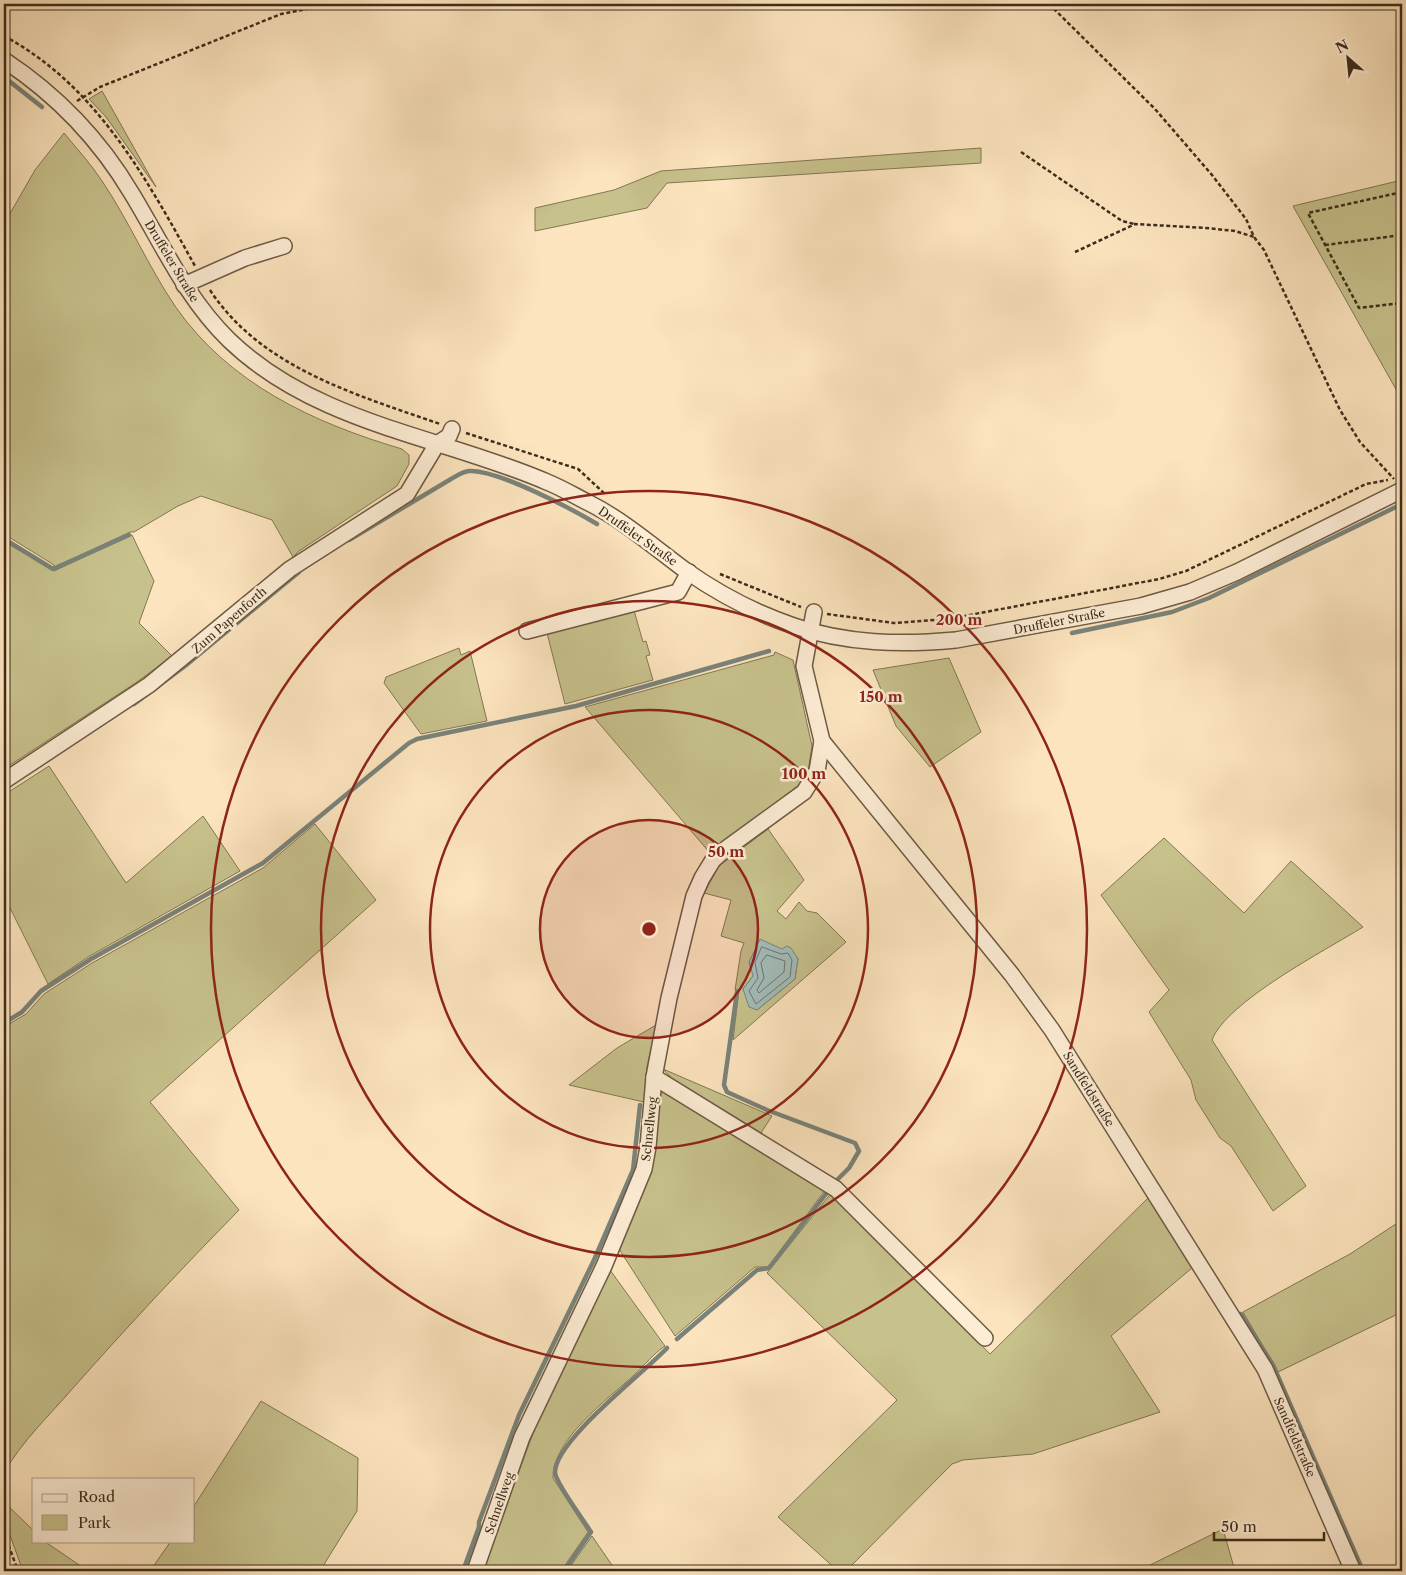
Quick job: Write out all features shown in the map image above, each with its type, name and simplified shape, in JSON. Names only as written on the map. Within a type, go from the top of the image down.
[{"type":"street","name":"Druffeler Straße","points":[[4,60],[36,83],[66,110],[102,148],[132,193],[184,285],[228,339],[266,371],[329,406],[547,482],[594,505],[730,599],[769,617],[810,632],[871,642],[930,643],[956,640],[1166,600],[1237,572],[1398,485]]},
{"type":"street","points":[[184,285],[284,246]]},
{"type":"street","name":"Zum Papenforth","points":[[4,781],[150,685],[208,639],[290,569],[407,494],[437,444],[449,436],[452,429]]},
{"type":"street","points":[[527,630],[678,592],[689,572]]},
{"type":"street","name":"Sandfeldstraße","points":[[814,612],[804,666],[822,741],[1012,974],[1052,1030],[1265,1369],[1353,1571]]},
{"type":"street","name":"Schnellweg","points":[[475,1571],[522,1437],[604,1266],[644,1169],[648,1147],[654,1077],[669,998],[694,896],[713,860],[804,792],[817,771],[822,741]]},
{"type":"street","points":[[654,1077],[836,1189],[985,1338]]},
{"type":"path","points":[[66,110],[82,96],[281,14],[332,4]]},
{"type":"path","points":[[1049,4],[1155,109],[1212,175],[1246,219],[1254,237],[1264,250],[1340,410],[1360,442],[1398,485]]},
{"type":"path","points":[[4,46],[5,37],[47,65],[82,96],[109,126],[133,158],[201,277],[227,312],[261,344],[286,362],[340,389],[452,429],[578,469],[606,494]]},
{"type":"path","points":[[1022,152],[1122,221],[1136,224],[1235,231],[1254,237]]},
{"type":"path","points":[[1402,192],[1308,213],[1359,308],[1402,303]]},
{"type":"path","points":[[1075,252],[1136,224]]},
{"type":"path","points":[[1325,244],[1402,235]]},
{"type":"path","points":[[718,574],[734,578],[773,597],[814,612],[894,623],[930,620],[1159,579],[1186,571],[1366,484],[1398,485]]},
{"type":"path","points":[[4,1533],[18,1571]]},
{"type":"green space","points":[[102,91],[156,187],[106,117],[89,99]]},
{"type":"green space","points":[[64,133],[102,181],[165,291],[197,333],[221,358],[247,379],[276,397],[337,427],[402,449],[409,455],[409,464],[397,486],[299,551],[293,557],[272,520],[201,496],[178,506],[134,532],[130,532],[53,568],[54,565],[4,534],[4,224],[35,170]]},
{"type":"green space","points":[[981,148],[981,163],[667,183],[647,208],[535,231],[535,208],[614,190],[661,171]]},
{"type":"green space","points":[[1402,180],[1402,400],[1293,206]]},
{"type":"green space","points":[[132,535],[154,581],[139,623],[172,656],[137,682],[4,769],[4,541],[54,571]]},
{"type":"green space","points":[[633,607],[643,642],[646,641],[650,655],[646,656],[653,680],[565,704],[546,629]]},
{"type":"green space","points":[[459,648],[461,655],[470,651],[487,721],[421,734],[384,683],[386,677]]},
{"type":"green space","points":[[775,652],[793,660],[812,746],[808,772],[799,785],[710,853],[585,707],[774,655]]},
{"type":"green space","points":[[949,658],[981,732],[930,767],[896,726],[873,670]]},
{"type":"green space","points":[[49,766],[126,883],[203,816],[240,871],[88,957],[48,984],[4,896],[4,795]]},
{"type":"green space","points":[[315,824],[376,900],[150,1102],[239,1210],[155,1298],[27,1440],[4,1473],[4,1027],[26,1014],[44,994],[92,963],[263,868]]},
{"type":"green space","points":[[768,829],[804,880],[777,911],[786,919],[799,902],[807,911],[817,913],[846,942],[733,1040],[739,990],[735,990],[744,943],[721,936],[731,900],[704,893],[719,866]],"holes":[[[798,958],[795,979],[757,1010],[743,989],[753,976]]]},
{"type":"green space","points":[[1164,838],[1244,913],[1291,861],[1363,927],[1256,994],[1221,1025],[1212,1040],[1306,1186],[1273,1211],[1231,1146],[1220,1138],[1196,1100],[1191,1080],[1149,1012],[1169,990],[1101,895]]},
{"type":"green space","points":[[656,1025],[647,1067],[644,1102],[569,1085],[617,1048]]},
{"type":"green space","points":[[663,1069],[772,1116],[759,1136],[682,1089]]},
{"type":"green space","points":[[661,1090],[826,1189],[768,1267],[755,1267],[675,1336],[619,1249],[651,1173]]},
{"type":"green space","points":[[832,1192],[990,1354],[1148,1198],[1192,1268],[1111,1336],[1160,1412],[1033,1454],[963,1460],[952,1464],[846,1571],[838,1571],[778,1517],[897,1400],[767,1273]]},
{"type":"green space","points":[[1402,1220],[1402,1312],[1278,1372],[1243,1312],[1350,1254]]},
{"type":"green space","points":[[610,1270],[665,1346],[583,1421],[571,1435],[555,1464],[553,1478],[588,1532],[561,1571],[482,1571],[535,1428]]},
{"type":"green space","points":[[261,1401],[358,1458],[357,1511],[320,1571],[150,1571],[170,1542],[195,1542],[195,1504]]},
{"type":"green space","points":[[4,1502],[32,1529],[32,1542],[45,1542],[88,1571],[23,1571],[4,1519]]},
{"type":"green space","points":[[1223,1529],[1235,1571],[1138,1571]]},
{"type":"green space","points":[[592,1536],[616,1571],[567,1571]]},
{"type":"water","points":[[760,939],[782,949],[787,946],[791,948],[798,959],[795,979],[757,1010],[749,1007],[743,989],[753,976],[749,962]]},
{"type":"waterway","points":[[4,77],[42,107]]},
{"type":"waterway","points":[[349,540],[455,477],[469,471],[497,476],[515,483],[553,500],[597,524]]},
{"type":"waterway","points":[[1072,633],[1172,612],[1209,598],[1402,504]]},
{"type":"waterway","points":[[4,539],[53,569],[129,535]]},
{"type":"waterway","points":[[134,704],[185,666],[299,572]]},
{"type":"waterway","points":[[4,1023],[22,1012],[41,991],[91,959],[263,863],[409,743],[417,739],[576,706],[769,651]]},
{"type":"waterway","points":[[737,992],[724,1085],[727,1092],[767,1110],[855,1143],[859,1151],[849,1168],[837,1180]]},
{"type":"waterway","points":[[463,1571],[519,1415],[594,1260],[633,1170],[640,1105]]},
{"type":"waterway","points":[[677,1339],[757,1270],[769,1268],[829,1190]]},
{"type":"waterway","points":[[1241,1314],[1273,1365],[1363,1571]]},
{"type":"waterway","points":[[564,1571],[591,1532],[557,1478],[555,1473],[559,1459],[569,1443],[584,1426],[667,1348]]}]
